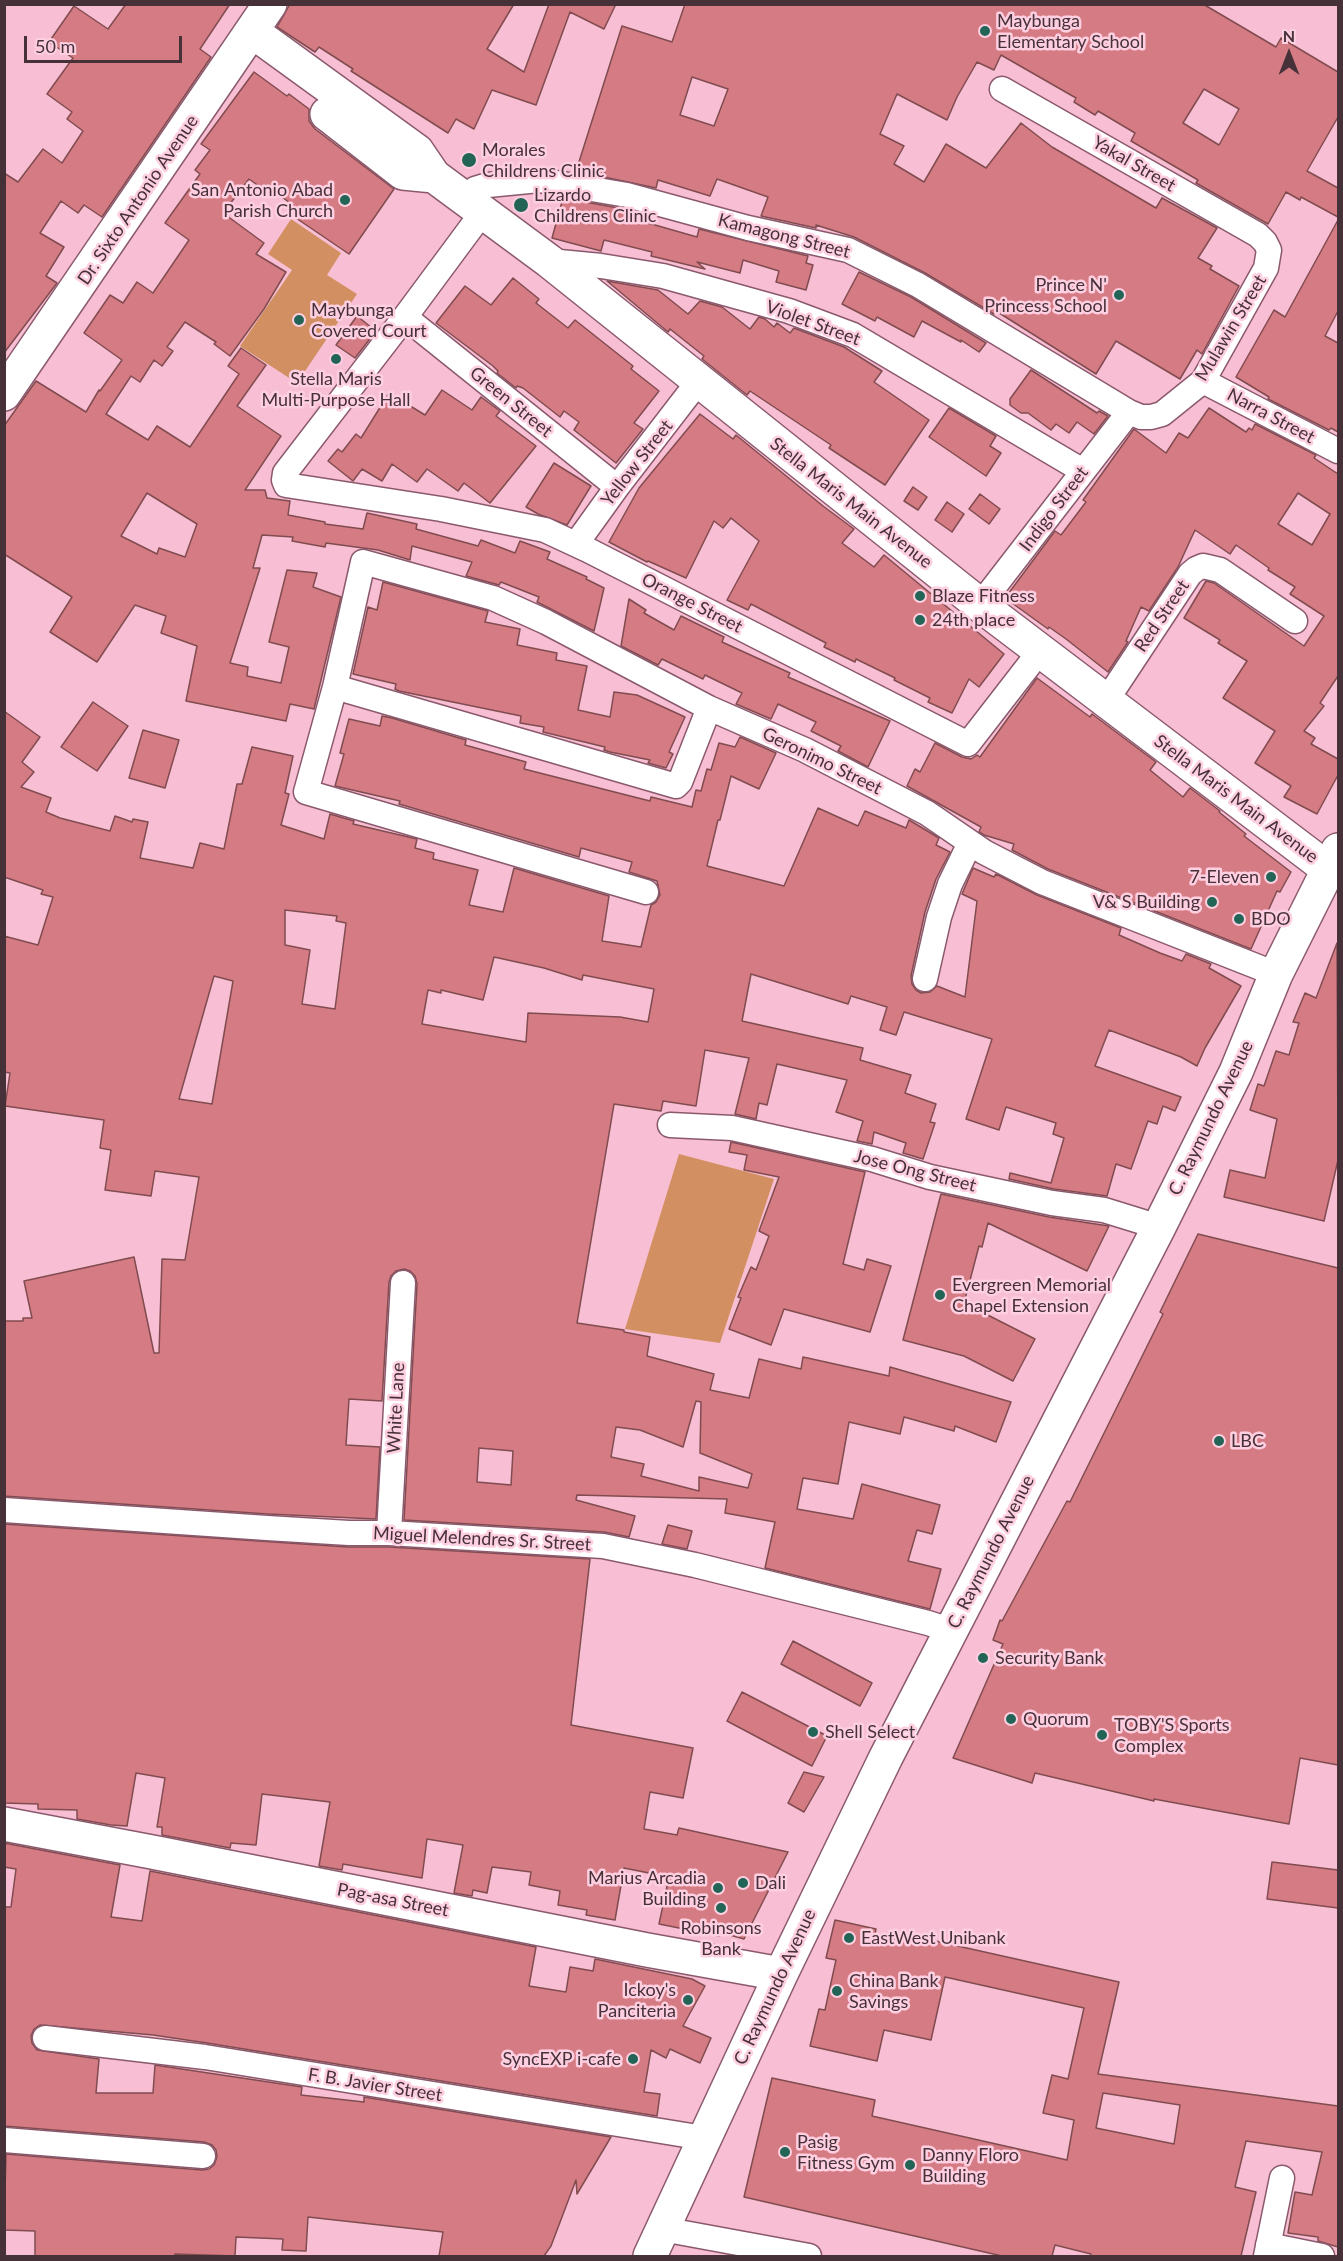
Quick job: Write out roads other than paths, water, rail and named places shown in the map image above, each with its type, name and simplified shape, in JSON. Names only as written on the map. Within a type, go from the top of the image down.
[{"type":"main road","name":"Dr. Sixto Antonio Avenue","points":[[4,394],[270,4]]},
{"type":"main road","name":"Stella Maris Main Avenue","points":[[246,41],[351,132],[403,173],[434,176],[549,261],[698,382],[1040,651],[1106,701],[1333,859]]},
{"type":"main road","name":"C. Raymundo Avenue","points":[[656,2243],[781,1974],[950,1630],[1159,1227],[1236,1072],[1275,974],[1333,859]]},
{"type":"main road","name":"Pag-asa Street","points":[[4,1824],[647,1950],[781,1974]]},
{"type":"street","name":"Yakal Street","points":[[1002,89],[1258,235],[1265,242]]},
{"type":"street","name":"Kamagong Street","points":[[474,206],[475,189],[488,185],[539,180],[627,195],[748,228],[848,250],[918,285],[1135,414]]},
{"type":"street","points":[[405,318],[474,206]]},
{"type":"street","name":"Mulawin Street","points":[[1135,414],[1151,417],[1162,414],[1203,381],[1266,268],[1269,250],[1265,242]]},
{"type":"street","name":"Violet Street","points":[[549,261],[663,276],[789,311],[853,335],[1083,471]]},
{"type":"street","name":"Orange Street","points":[[405,318],[285,473],[286,485],[453,511],[545,530],[968,744],[1040,651]]},
{"type":"street","name":"Green Street","points":[[405,318],[617,487]]},
{"type":"street","name":"Narra Street","points":[[1203,381],[1338,452]]},
{"type":"street","name":"Yellow Street","points":[[576,544],[698,382]]},
{"type":"street","name":"Indigo Street","points":[[980,605],[1083,471],[1135,414]]},
{"type":"street","name":"Geronimo Street","points":[[335,687],[363,562],[494,597],[709,708],[805,750],[927,813],[970,843],[1042,882],[1275,974]]},
{"type":"street","name":"Red Street","points":[[1106,701],[1190,574],[1203,566],[1220,570],[1295,621]]},
{"type":"street","points":[[646,892],[306,792],[335,687],[676,786],[680,782],[709,708]]},
{"type":"street","points":[[925,979],[942,906],[970,843]]},
{"type":"street","name":"Jose Ong Street","points":[[670,1125],[732,1128],[872,1159],[930,1177],[1052,1203],[1104,1210],[1159,1227]]},
{"type":"street","name":"White Lane","points":[[389,1533],[403,1283]]},
{"type":"street","name":"Miguel Melendres Sr. Street","points":[[4,1510],[267,1528],[603,1546],[695,1565],[950,1630]]},
{"type":"street","name":"F. B. Javier Street","points":[[45,2038],[205,2057],[704,2138]]},
{"type":"street","points":[[4,2140],[202,2156]]},
{"type":"street","points":[[1282,2178],[1267,2251],[1322,2256]]},
{"type":"street","points":[[656,2243],[809,2256]]},
{"type":"place","name":"Maybunga Elementary School","points":[[985,31]]},
{"type":"place","name":"Morales Childrens Clinic","points":[[469,160]]},
{"type":"place","name":"San Antonio Abad Parish Church","points":[[345,200]]},
{"type":"place","name":"Lizardo Childrens Clinic","points":[[521,205]]},
{"type":"place","name":"Prince N' Princess School","points":[[1119,295]]},
{"type":"place","name":"Maybunga Covered Court","points":[[299,320]]},
{"type":"place","name":"Stella Maris Multi-Purpose Hall","points":[[336,359]]},
{"type":"place","name":"Blaze Fitness","points":[[920,596]]},
{"type":"place","name":"24th place","points":[[920,620]]},
{"type":"place","name":"7-Eleven","points":[[1271,877]]},
{"type":"place","name":"V& S Building","points":[[1212,902]]},
{"type":"place","name":"BDO","points":[[1239,919]]},
{"type":"place","name":"Evergreen Memorial Chapel Extension","points":[[940,1295]]},
{"type":"place","name":"LBC","points":[[1219,1441]]},
{"type":"place","name":"Security Bank","points":[[983,1658]]},
{"type":"place","name":"Quorum","points":[[1011,1719]]},
{"type":"place","name":"Shell Select","points":[[813,1732]]},
{"type":"place","name":"TOBY'S Sports Complex","points":[[1102,1735]]},
{"type":"place","name":"Dali","points":[[743,1883]]},
{"type":"place","name":"Marius Arcadia Building","points":[[718,1888]]},
{"type":"place","name":"Robinsons Bank","points":[[721,1908]]},
{"type":"place","name":"EastWest Unibank","points":[[849,1938]]},
{"type":"place","name":"China Bank Savings","points":[[837,1991]]},
{"type":"place","name":"Ickoy's Panciteria","points":[[688,2000]]},
{"type":"place","name":"SyncEXP i-cafe","points":[[633,2059]]},
{"type":"place","name":"Pasig Fitness Gym","points":[[785,2152]]},
{"type":"place","name":"Danny Floro Building","points":[[910,2165]]}]
